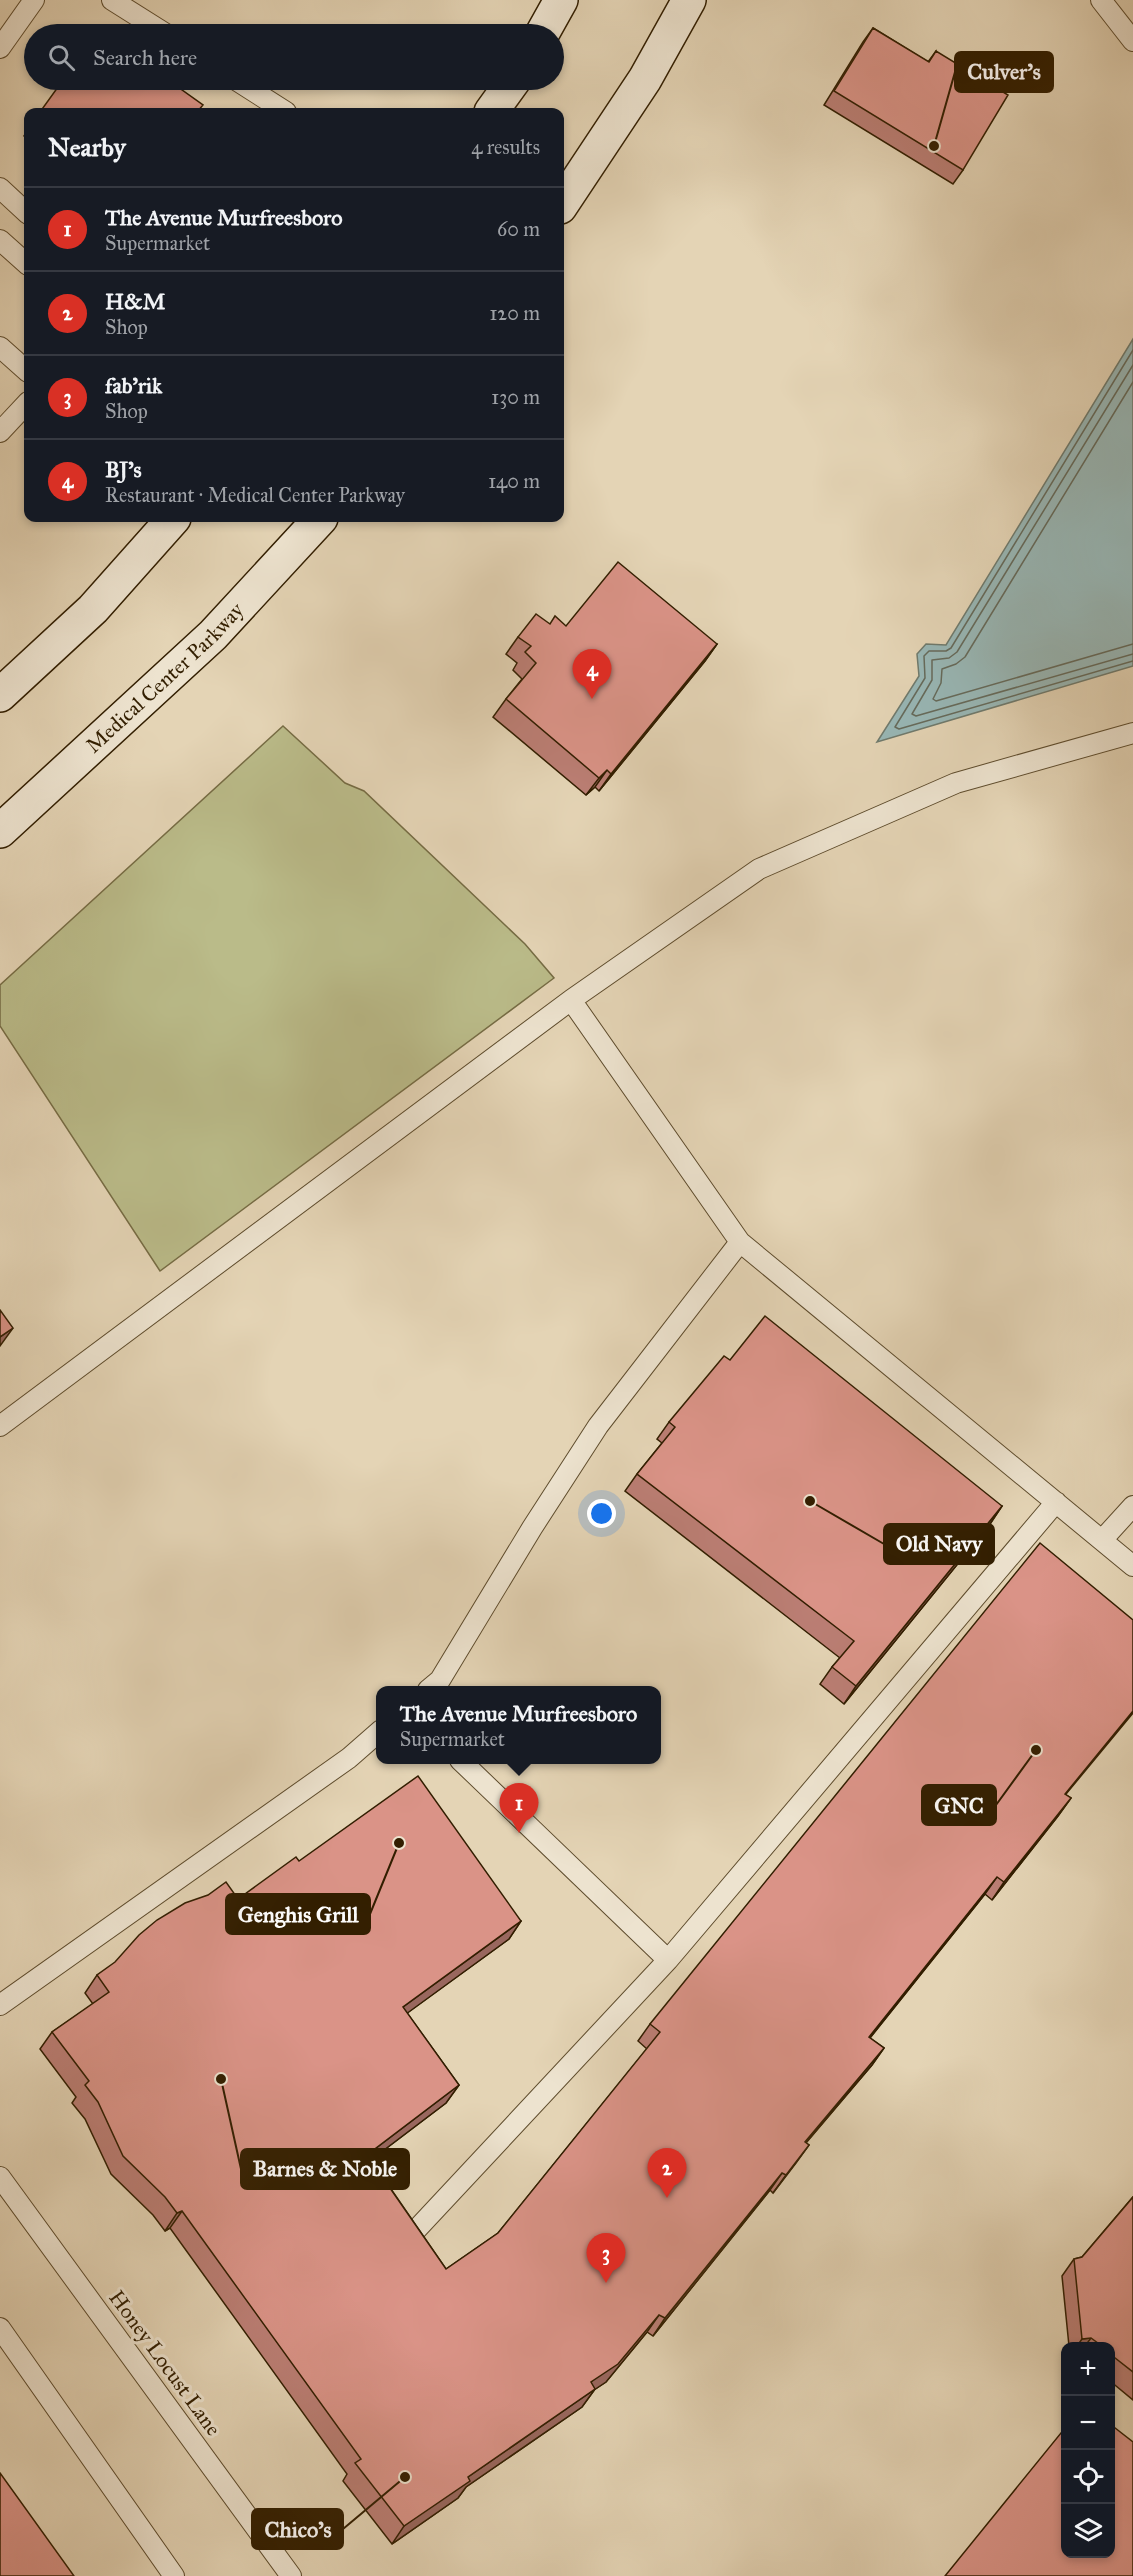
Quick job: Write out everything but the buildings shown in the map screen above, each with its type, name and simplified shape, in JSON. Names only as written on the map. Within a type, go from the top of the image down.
[{"type":"main road","points":[[548,24],[561,0]]},
{"type":"main road","points":[[564,201],[645,79],[689,0]]},
{"type":"main road","points":[[495,108],[507,90]]},
{"type":"main road","points":[[0,695],[93,609],[170,522]]},
{"type":"main road","name":"Medical Center Parkway","points":[[0,831],[206,642],[317,522]]},
{"type":"lane","points":[[0,48],[34,0]]},
{"type":"lane","points":[[112,0],[150,24]]},
{"type":"lane","points":[[1101,0],[1133,41]]},
{"type":"lane","points":[[252,90],[280,108]]},
{"type":"lane","points":[[0,188],[24,210]]},
{"type":"lane","points":[[0,240],[24,262]]},
{"type":"lane","points":[[0,347],[24,368]]},
{"type":"lane","points":[[0,432],[24,406]]},
{"type":"lane","points":[[0,1426],[571,1000],[759,869],[956,783],[1133,733]]},
{"type":"lane","points":[[571,1000],[740,1242],[1133,1566]]},
{"type":"lane","points":[[433,1686],[440,1680],[532,1528],[598,1426],[740,1242]]},
{"type":"lane","points":[[416,2230],[668,1960],[1056,1502]]},
{"type":"lane","points":[[1102,1540],[1133,1506]]},
{"type":"lane","points":[[0,2005],[349,1758],[376,1734]]},
{"type":"lane","points":[[464,1764],[668,1960]]},
{"type":"lane","name":"Honey Locust Lane","points":[[0,2178],[291,2576]]},
{"type":"lane","points":[[0,2328],[174,2576]]},
{"type":"green space","points":[[283,726],[345,783],[364,791],[525,944],[554,978],[160,1271],[0,1026],[0,985]]},
{"type":"water","points":[[1133,339],[1133,666],[877,742],[919,676],[917,654],[926,644],[946,645]]},
{"type":"place","name":"Culver's","points":[[934,146]]},
{"type":"place","name":"BJ's","points":[[592,699]]},
{"type":"place","name":"Old Navy","points":[[810,1501]]},
{"type":"place","name":"GNC","points":[[1036,1750]]},
{"type":"place","name":"The Avenue Murfreesboro","points":[[519,1833]]},
{"type":"place","name":"Genghis Grill","points":[[399,1843]]},
{"type":"place","name":"Barnes & Noble","points":[[221,2079]]},
{"type":"place","name":"H&M","points":[[667,2198]]},
{"type":"place","name":"fab'rik","points":[[606,2283]]},
{"type":"place","name":"Chico's","points":[[405,2477]]}]
